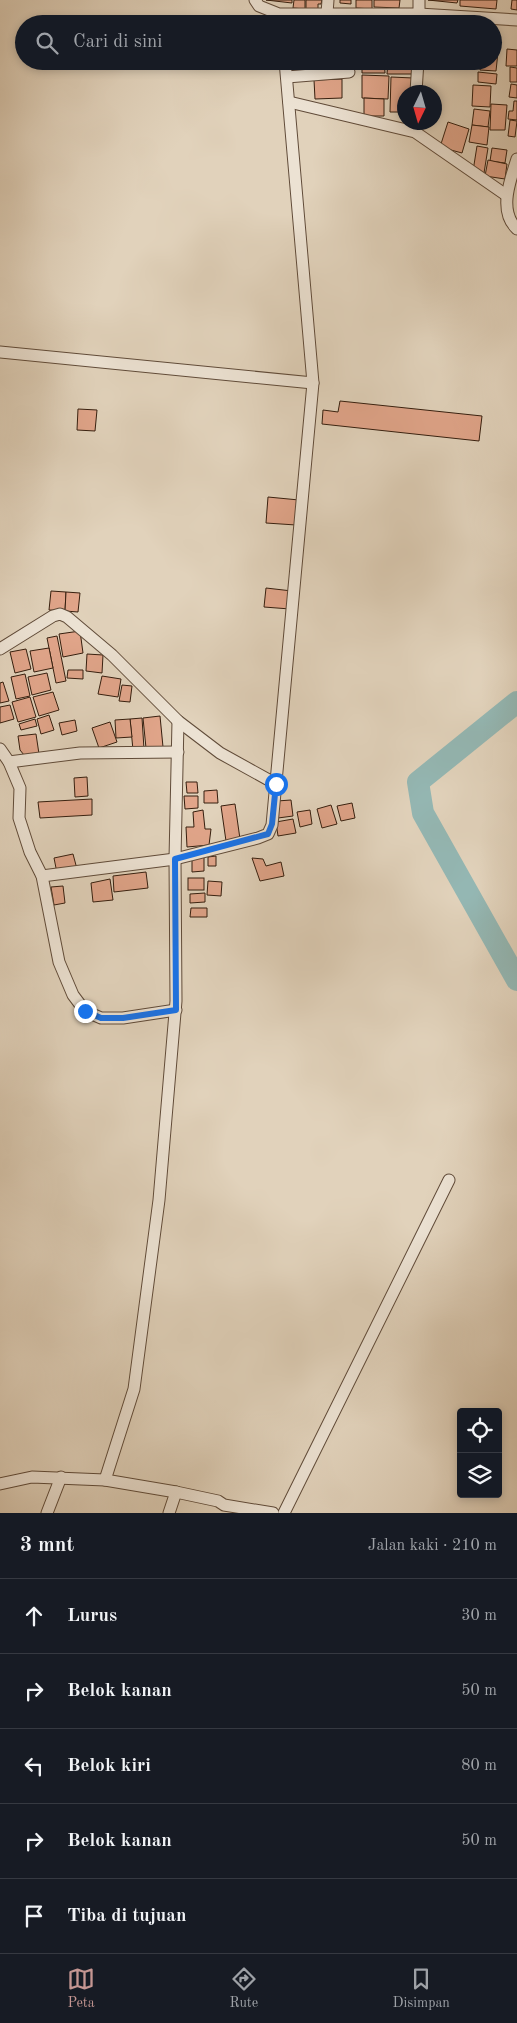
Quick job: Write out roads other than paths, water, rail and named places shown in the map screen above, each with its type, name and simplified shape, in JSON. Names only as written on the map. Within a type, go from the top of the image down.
[{"type":"street","points":[[255,0],[259,6],[274,15]]},
{"type":"street","points":[[327,13],[328,0]]},
{"type":"street","points":[[419,0],[419,15]]},
{"type":"street","points":[[311,15],[327,13],[358,15]]},
{"type":"street","points":[[502,20],[517,20]]},
{"type":"street","points":[[42,876],[175,859],[268,834],[272,824],[313,383],[286,70]]},
{"type":"street","points":[[416,85],[417,70]]},
{"type":"street","points":[[287,77],[349,72]]},
{"type":"street","points":[[290,102],[397,123]]},
{"type":"street","points":[[419,130],[506,195]]},
{"type":"street","points":[[517,159],[506,195],[510,222],[517,229]]},
{"type":"street","points":[[0,352],[313,383]]},
{"type":"street","points":[[0,649],[53,616],[60,614],[67,617],[112,656],[178,721],[220,753],[276,784]]},
{"type":"street","points":[[105,1480],[134,1389],[159,1200],[176,1010],[175,859],[178,721]]},
{"type":"street","points":[[0,749],[9,762],[20,788],[19,818],[30,852],[42,876],[59,962],[73,995],[85,1011],[101,1018],[123,1018],[176,1010]]},
{"type":"street","points":[[9,762],[80,753],[178,752]]},
{"type":"street","points":[[284,1513],[449,1180]]},
{"type":"street","points":[[0,1484],[32,1477],[105,1480],[176,1492],[219,1504],[273,1513]]},
{"type":"street","points":[[47,1513],[61,1477]]},
{"type":"street","points":[[169,1513],[176,1492]]},
{"type":"waterway","points":[[517,702],[418,782],[423,813],[517,980]]}]
